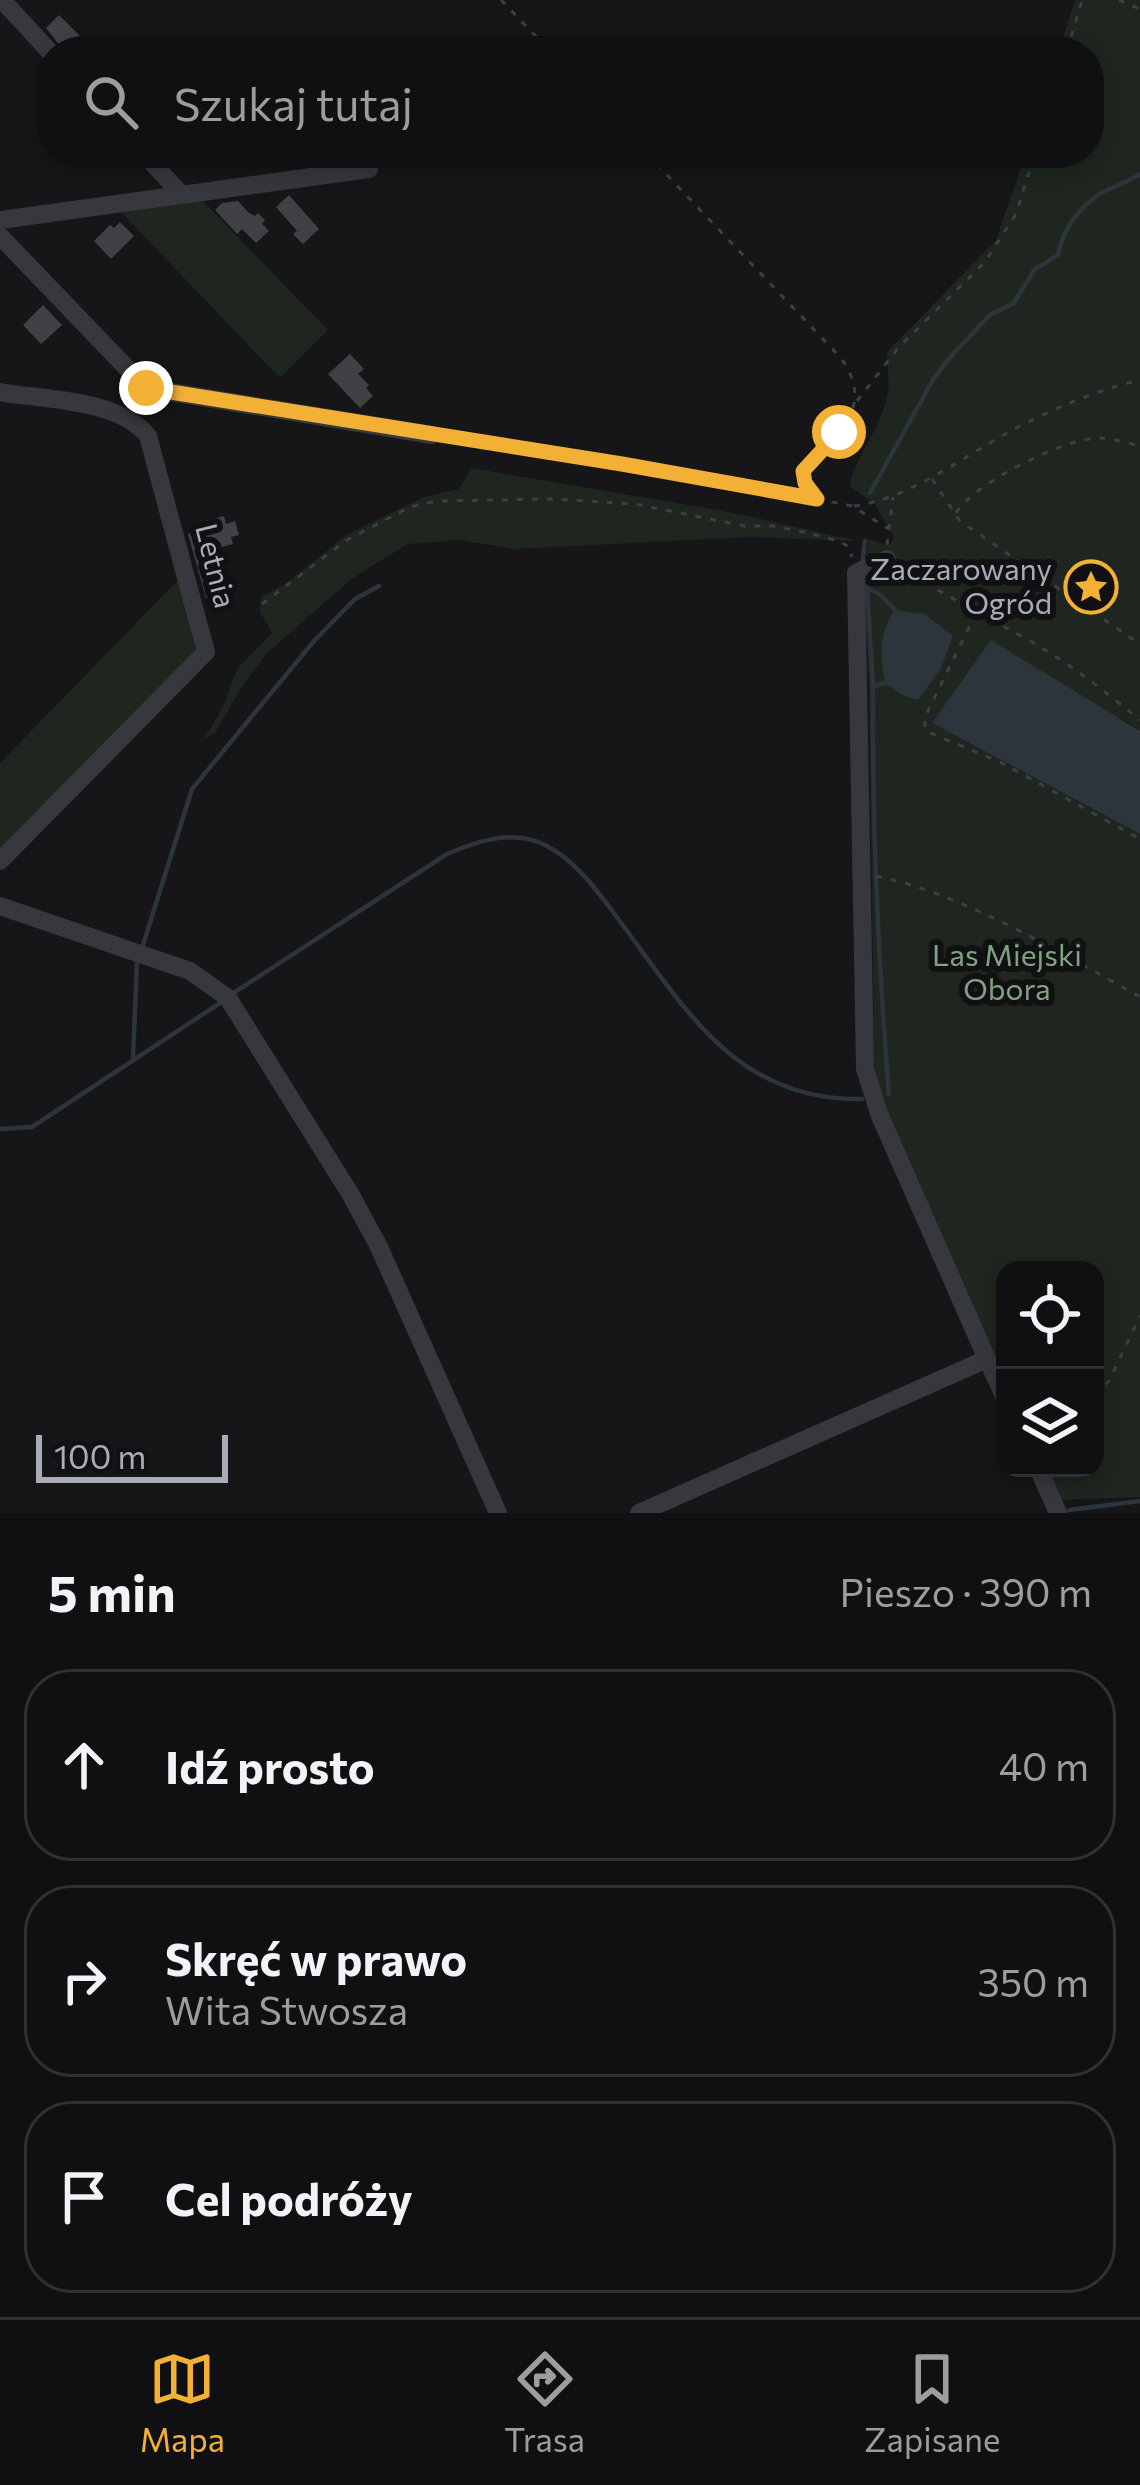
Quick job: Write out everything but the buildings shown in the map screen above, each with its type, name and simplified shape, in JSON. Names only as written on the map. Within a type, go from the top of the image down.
[{"type":"street","points":[[2,0],[36,37]]},
{"type":"street","points":[[157,168],[181,194]]},
{"type":"street","points":[[0,220],[370,169]]},
{"type":"street","points":[[0,236],[146,388],[432,434]]},
{"type":"street","name":"Letnia","points":[[0,392],[120,413],[140,425],[148,436],[206,652],[0,861]]},
{"type":"street","points":[[887,559],[856,573],[865,1069],[897,1155],[996,1378]]},
{"type":"street","points":[[0,906],[190,971],[227,998],[379,1247],[498,1513]]},
{"type":"street","points":[[640,1513],[987,1359]]},
{"type":"street","points":[[1042,1477],[1058,1513]]},
{"type":"path","points":[[501,0],[536,36]]},
{"type":"path","points":[[1071,36],[1082,0]]},
{"type":"path","points":[[1119,0],[1140,9]]},
{"type":"path","points":[[660,168],[841,358],[854,377],[856,404]]},
{"type":"path","points":[[817,499],[803,471],[839,432],[899,346],[985,262],[1016,214],[1030,168]]},
{"type":"path","points":[[852,506],[893,497],[1014,429],[1068,404],[1140,380]]},
{"type":"path","points":[[432,434],[852,506],[889,529],[893,497]]},
{"type":"path","points":[[955,514],[960,505],[996,480],[1046,451],[1095,439],[1140,446]]},
{"type":"path","points":[[930,476],[960,520],[1140,644]]},
{"type":"path","points":[[262,604],[347,540],[410,507],[437,501],[553,499],[635,504],[745,526],[773,526],[839,541],[849,547],[856,573]]},
{"type":"path","points":[[887,559],[1064,662],[1140,720]]},
{"type":"path","points":[[976,613],[924,719],[926,731],[1001,763],[1140,839]]},
{"type":"path","points":[[878,876],[934,891],[1140,998]]},
{"type":"path","points":[[1104,1386],[1140,1316]]},
{"type":"green space","name":"Las Miejski Obora","points":[[1075,0],[1140,0],[1140,731],[1121,718],[932,723],[1140,834],[1140,1497],[1061,1500],[1050,1477],[1104,1477],[1104,1261],[996,1261],[996,1361],[875,1112],[864,582],[868,539],[889,546],[894,537],[874,503],[849,486],[885,404],[887,352],[996,240],[1021,168],[1104,168],[1104,36],[1064,36]]},
{"type":"green space","points":[[199,197],[328,330],[280,378],[117,208]]},
{"type":"green space","points":[[472,468],[734,513],[859,541],[747,537],[516,549],[458,540],[408,544],[354,577],[267,653],[215,733],[204,739],[237,669],[272,633],[260,612],[261,597],[348,534],[424,497],[459,489]]},
{"type":"green space","points":[[179,579],[196,653],[0,851],[0,763]]},
{"type":"shaded area","points":[[895,610],[925,614],[953,636],[941,668],[918,700],[885,683],[883,636]]},
{"type":"shaded area","points":[[991,640],[1140,731],[1140,834],[932,723]]},
{"type":"waterway","points":[[870,493],[934,378],[952,355],[991,314],[1013,304],[1035,269],[1058,255],[1066,230],[1088,203],[1140,174]]},
{"type":"waterway","points":[[862,565],[865,541]]},
{"type":"waterway","points":[[143,945],[192,789],[314,641],[355,599],[379,586]]},
{"type":"waterway","points":[[864,586],[873,686]]},
{"type":"waterway","points":[[867,588],[895,610]]},
{"type":"waterway","points":[[885,683],[873,686],[873,737],[876,890],[889,1094]]},
{"type":"waterway","points":[[235,992],[447,854],[483,841],[533,840],[575,867],[690,1014],[746,1066],[779,1084],[818,1096],[862,1099]]},
{"type":"waterway","points":[[133,1058],[137,962]]},
{"type":"waterway","points":[[0,1129],[32,1127],[220,1003]]},
{"type":"waterway","points":[[1069,1510],[1140,1501]]},
{"type":"place","name":"Zaczarowany Ogród","points":[[1091,587]]},
{"type":"route","points":[[146,388],[817,499],[803,471],[839,432]]}]
